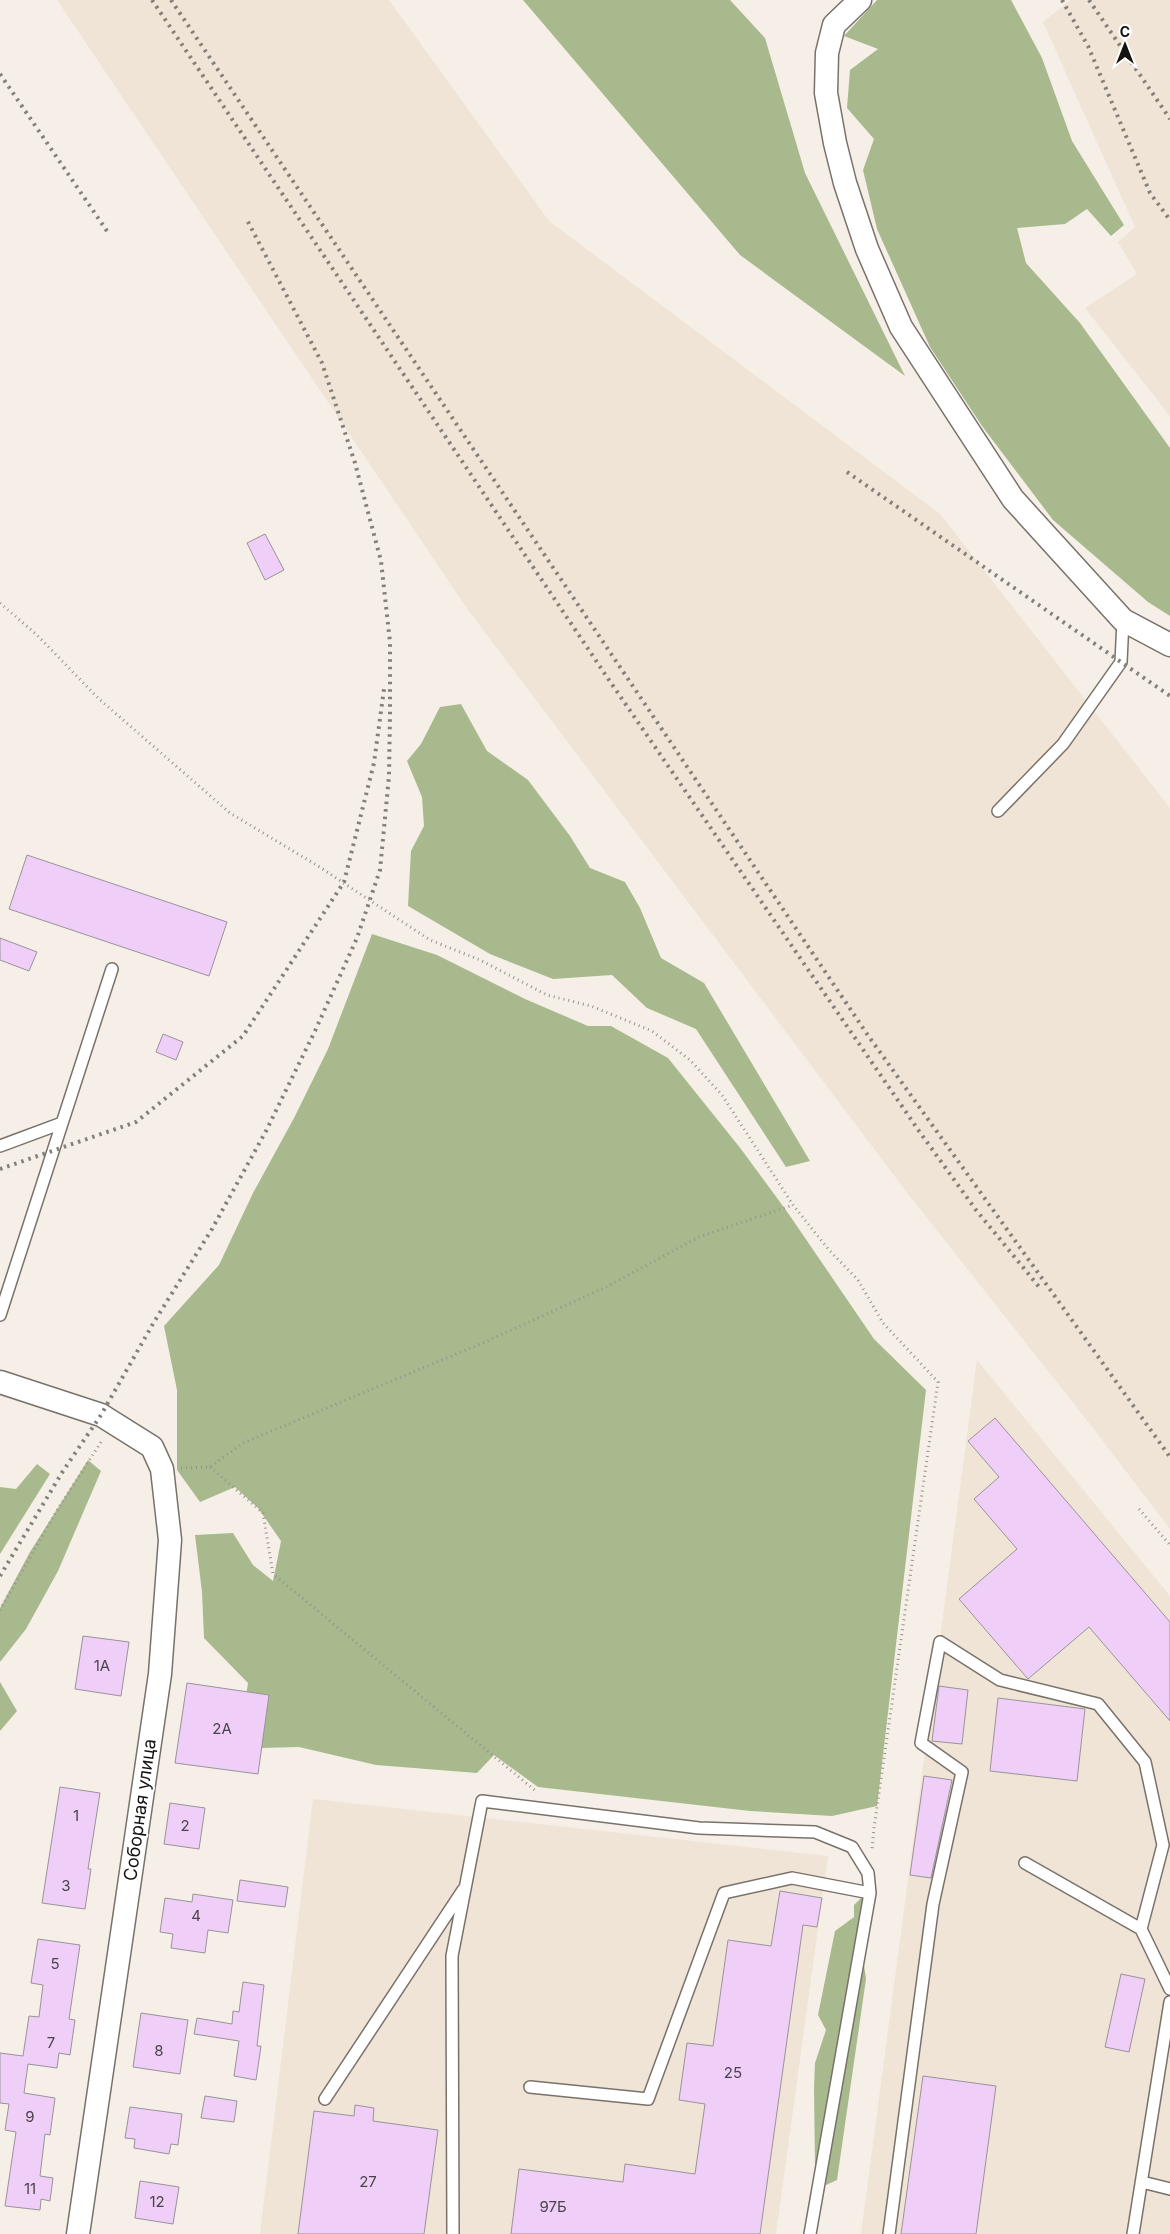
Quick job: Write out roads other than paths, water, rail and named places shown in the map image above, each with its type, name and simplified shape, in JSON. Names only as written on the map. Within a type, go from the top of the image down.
[{"type":"street","points":[[860,0],[834,25],[827,53],[826,93],[843,175],[867,249],[901,327],[1013,499],[1123,620],[1170,645]]},
{"type":"street","name":"Соборная улица","points":[[0,1382],[107,1418],[152,1447],[162,1469],[170,1540],[160,1674],[78,2234]]},
{"type":"lane","points":[[998,811],[1063,744],[1121,662],[1123,620]]},
{"type":"lane","points":[[0,1315],[112,969]]},
{"type":"lane","points":[[0,1146],[62,1123]]},
{"type":"lane","points":[[889,2234],[934,1904],[962,1772],[921,1743],[940,1642],[1000,1680],[1098,1704],[1145,1762],[1163,1846],[1141,1929]]},
{"type":"lane","points":[[452,2234],[452,1956],[482,1801],[700,1828],[816,1832],[852,1847],[868,1873],[870,1893],[810,2234]]},
{"type":"lane","points":[[1025,1863],[1141,1929],[1170,1989]]},
{"type":"lane","points":[[530,2087],[648,2099],[724,1893],[792,1878],[870,1893]]},
{"type":"lane","points":[[325,2099],[467,1885]]},
{"type":"lane","points":[[1133,2234],[1170,2002]]},
{"type":"lane","points":[[1142,2182],[1170,2189]]},
{"type":"railway","points":[[152,0],[609,680],[919,1131],[976,1210],[1040,1288]]},
{"type":"railway","points":[[171,0],[867,1034],[1170,1457]]},
{"type":"railway","points":[[1062,0],[1088,46],[1150,193],[1170,220]]},
{"type":"railway","points":[[1089,0],[1170,119]]},
{"type":"railway","points":[[0,74],[109,234]]},
{"type":"railway","points":[[0,1576],[63,1471],[101,1415],[154,1322],[212,1229],[266,1131],[315,1031],[357,938],[380,870],[389,776],[390,714],[390,642],[381,561],[355,463],[322,363],[246,218]]},
{"type":"railway","points":[[847,472],[1170,696]]},
{"type":"railway","points":[[0,1169],[136,1122],[243,1036],[344,882],[374,763],[384,689]]}]
